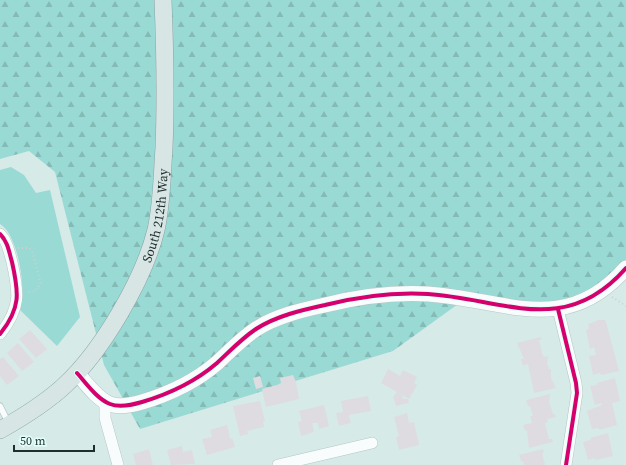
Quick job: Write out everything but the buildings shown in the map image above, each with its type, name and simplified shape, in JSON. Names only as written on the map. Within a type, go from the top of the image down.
[{"type":"main road","name":"South 212th Way","points":[[5,427],[49,399],[77,373],[101,342],[123,307],[148,252],[156,230],[162,178],[164,136],[164,0]]},
{"type":"street","points":[[0,234],[5,240],[9,249],[18,293],[15,310],[8,325],[0,334]]},
{"type":"street","points":[[77,373],[105,402],[117,406],[127,405],[172,392],[216,363],[236,344],[257,328],[286,315],[327,305],[402,294],[428,294],[526,310],[542,311],[558,309],[596,295],[626,268]]},
{"type":"street","points":[[558,309],[576,383],[576,393],[566,465]]},
{"type":"street","points":[[105,402],[106,418],[118,465]]},
{"type":"street","points":[[278,465],[372,444]]},
{"type":"lane","points":[[0,406],[5,427]]},
{"type":"path","points":[[9,249],[25,247],[32,251],[41,284],[38,289],[31,293],[18,293]]},
{"type":"path","points":[[604,289],[611,296],[626,306]]},
{"type":"green space","points":[[0,0],[626,0],[626,273],[558,309],[465,299],[393,351],[140,429],[104,365],[55,172],[29,151],[0,159]]},
{"type":"green space","points":[[11,167],[24,175],[36,193],[50,190],[80,317],[57,346],[20,310],[22,290],[16,251],[12,239],[0,224],[0,170]]},
{"type":"cycle path","points":[[0,234],[7,244],[17,292],[15,308],[12,316],[0,334]]},
{"type":"cycle path","points":[[77,373],[105,402],[118,406],[130,405],[162,395],[200,376],[256,329],[272,320],[298,311],[363,297],[389,294],[428,294],[533,309],[557,308],[580,302],[603,289],[626,268]]},
{"type":"cycle path","points":[[558,309],[576,383],[577,393],[566,465]]}]
